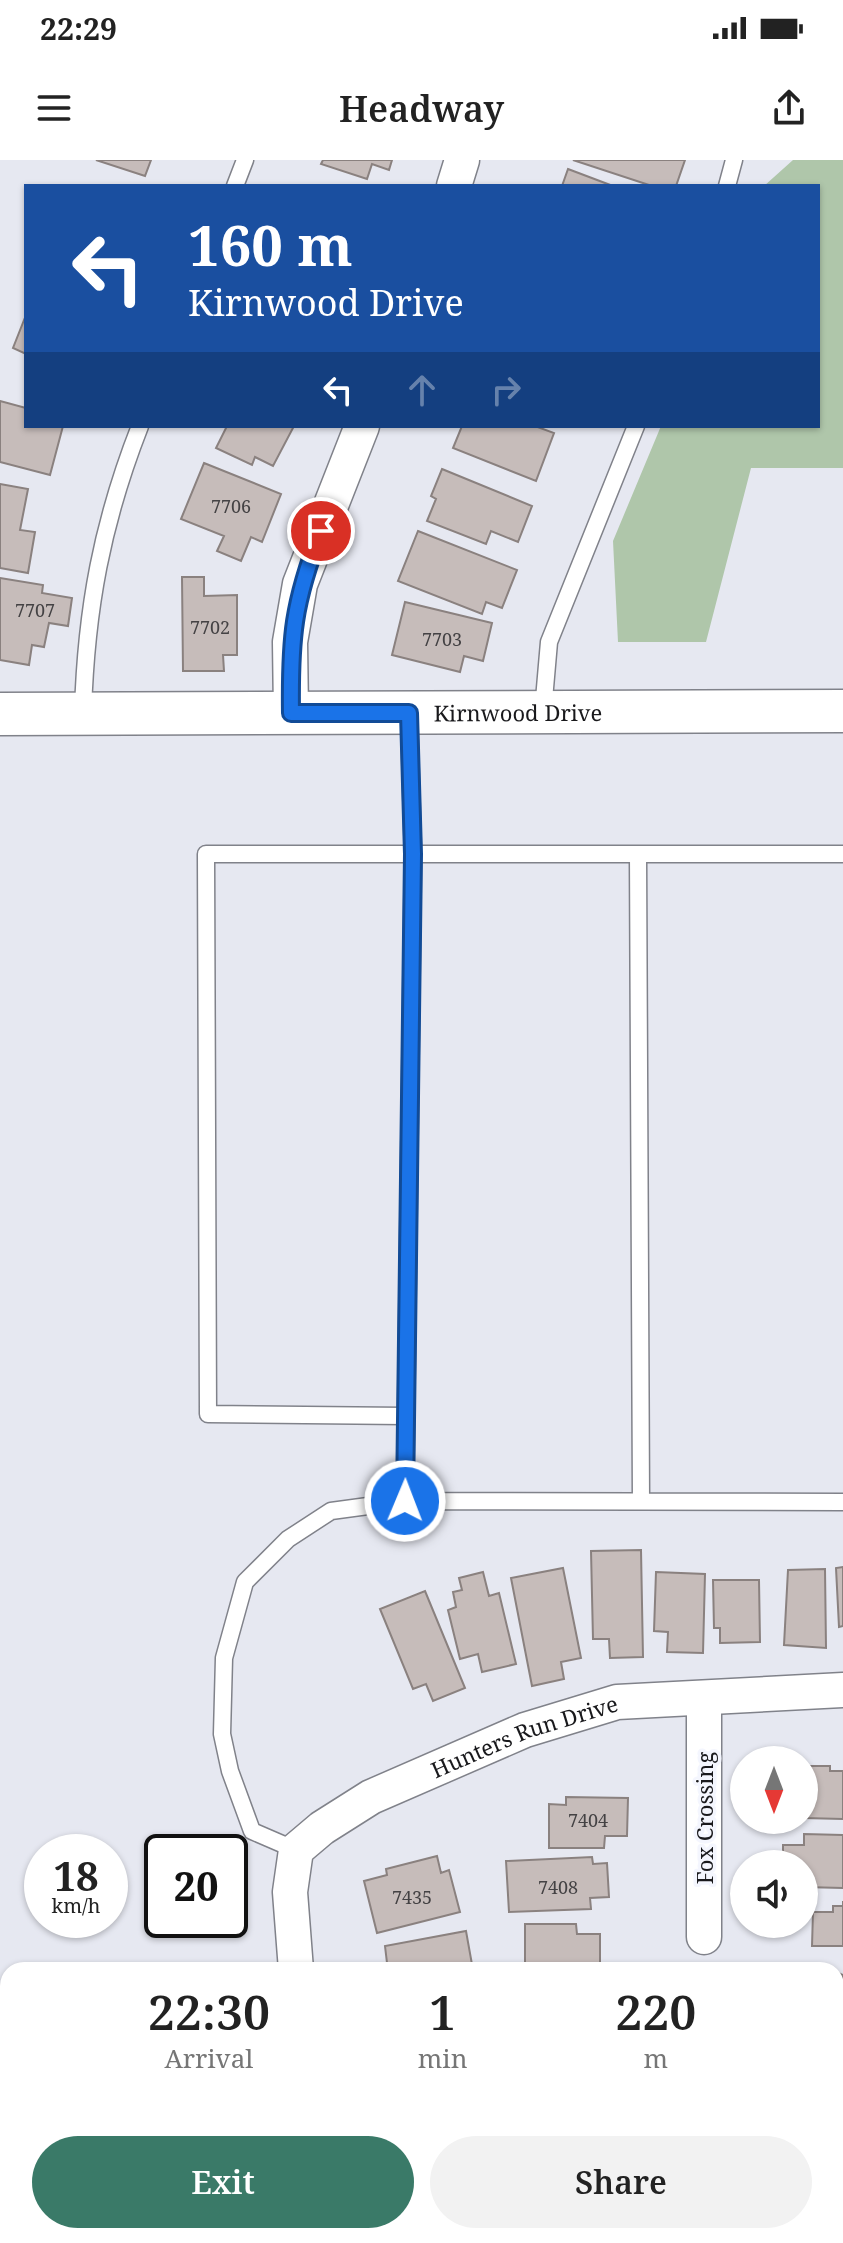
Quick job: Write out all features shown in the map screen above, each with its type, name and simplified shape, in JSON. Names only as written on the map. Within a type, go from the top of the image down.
[{"type":"street","points":[[455,184],[462,160]]},
{"type":"street","points":[[291,713],[290,642],[300,584],[361,428]]},
{"type":"street","name":"Kirnwood Drive","points":[[0,714],[843,711]]},
{"type":"street","name":"Hunters Run Drive","points":[[296,1850],[322,1828],[371,1797],[525,1730],[617,1702],[843,1690]]},
{"type":"street","name":"Fox Crossing","points":[[704,1698],[704,1937]]},
{"type":"street","points":[[295,1962],[291,1866],[296,1850]]},
{"type":"lane","points":[[236,184],[245,160]]},
{"type":"lane","points":[[728,184],[734,160]]},
{"type":"lane","points":[[83,714],[85,638],[92,585],[109,515],[139,428]]},
{"type":"lane","points":[[543,712],[549,642],[635,428]]},
{"type":"lane","points":[[405,1501],[413,854],[409,713]]},
{"type":"lane","points":[[406,1416],[208,1414],[206,854],[843,854]]},
{"type":"lane","points":[[638,854],[641,1501]]},
{"type":"lane","points":[[296,1850],[252,1831],[230,1771],[222,1734],[224,1658],[245,1582],[288,1539],[331,1511],[405,1501],[843,1502]]},
{"type":"green space","points":[[793,160],[843,160],[843,468],[751,468],[706,642],[618,642],[613,541],[660,428],[820,428],[820,184],[766,184]]},
{"type":"building","points":[[96,160],[151,160],[145,176]]},
{"type":"building","points":[[323,160],[392,160],[389,170],[372,164],[367,179],[321,164]]},
{"type":"building","points":[[573,160],[685,160],[677,184],[646,184]]},
{"type":"building","points":[[568,169],[608,184],[563,184]]},
{"type":"building","points":[[24,320],[24,353],[13,348]]},
{"type":"building","points":[[0,401],[24,407],[24,428],[62,428],[50,475],[0,462]]},
{"type":"building","points":[[226,428],[293,428],[273,466],[255,457],[252,465],[216,448]]},
{"type":"building","points":[[461,428],[540,428],[554,433],[536,481],[453,448]]},
{"type":"building","points":[[204,463],[281,494],[262,542],[251,537],[241,561],[217,551],[224,536],[181,519]]},
{"type":"building","points":[[442,469],[532,506],[518,542],[491,531],[486,544],[427,521],[436,499],[431,496]]},
{"type":"building","points":[[0,484],[28,489],[20,530],[35,532],[28,573],[0,568]]},
{"type":"building","points":[[418,531],[517,570],[502,608],[486,602],[482,614],[398,581]]},
{"type":"building","points":[[182,577],[204,577],[204,596],[237,595],[237,655],[223,655],[224,671],[183,671]]},
{"type":"building","points":[[0,578],[43,585],[42,593],[72,598],[68,626],[49,623],[44,647],[32,645],[29,665],[0,660]]},
{"type":"building","points":[[405,602],[492,623],[483,661],[464,656],[460,672],[392,655]]},
{"type":"building","points":[[641,1550],[643,1657],[610,1658],[609,1639],[593,1639],[591,1551]]},
{"type":"building","points":[[843,1567],[843,1626],[839,1627],[836,1568]]},
{"type":"building","points":[[563,1568],[581,1658],[561,1662],[564,1679],[532,1686],[511,1578]]},
{"type":"building","points":[[825,1569],[826,1648],[784,1645],[788,1570]]},
{"type":"building","points":[[483,1572],[489,1596],[499,1593],[516,1664],[482,1672],[478,1654],[460,1659],[448,1610],[456,1607],[453,1592],[462,1590],[459,1578]]},
{"type":"building","points":[[656,1572],[705,1574],[703,1653],[667,1652],[668,1632],[654,1631]]},
{"type":"building","points":[[713,1580],[759,1580],[760,1642],[720,1643],[720,1628],[714,1628]]},
{"type":"building","points":[[425,1591],[465,1688],[433,1701],[426,1684],[413,1689],[380,1609]]},
{"type":"building","points":[[818,1766],[830,1766],[830,1771],[843,1771],[843,1819],[818,1818]]},
{"type":"building","points":[[566,1797],[628,1798],[627,1836],[605,1836],[604,1848],[549,1848],[549,1804],[566,1805]]},
{"type":"building","points":[[804,1834],[843,1835],[843,1888],[818,1887],[818,1850],[783,1850],[783,1845],[804,1845]]},
{"type":"building","points":[[437,1856],[441,1873],[449,1870],[460,1912],[377,1933],[364,1881],[387,1875],[386,1869]]},
{"type":"building","points":[[592,1857],[593,1864],[607,1863],[609,1897],[590,1898],[591,1909],[509,1912],[506,1861]]},
{"type":"building","points":[[833,1906],[843,1906],[843,1946],[812,1946],[812,1938],[818,1938],[818,1912],[833,1912]]},
{"type":"building","points":[[525,1924],[576,1924],[577,1934],[600,1934],[600,1962],[525,1962]]},
{"type":"building","points":[[466,1931],[472,1962],[387,1962],[385,1946]]},
{"type":"route","points":[[321,531],[300,584],[290,642],[291,713],[409,713],[413,854],[405,1501]]}]
